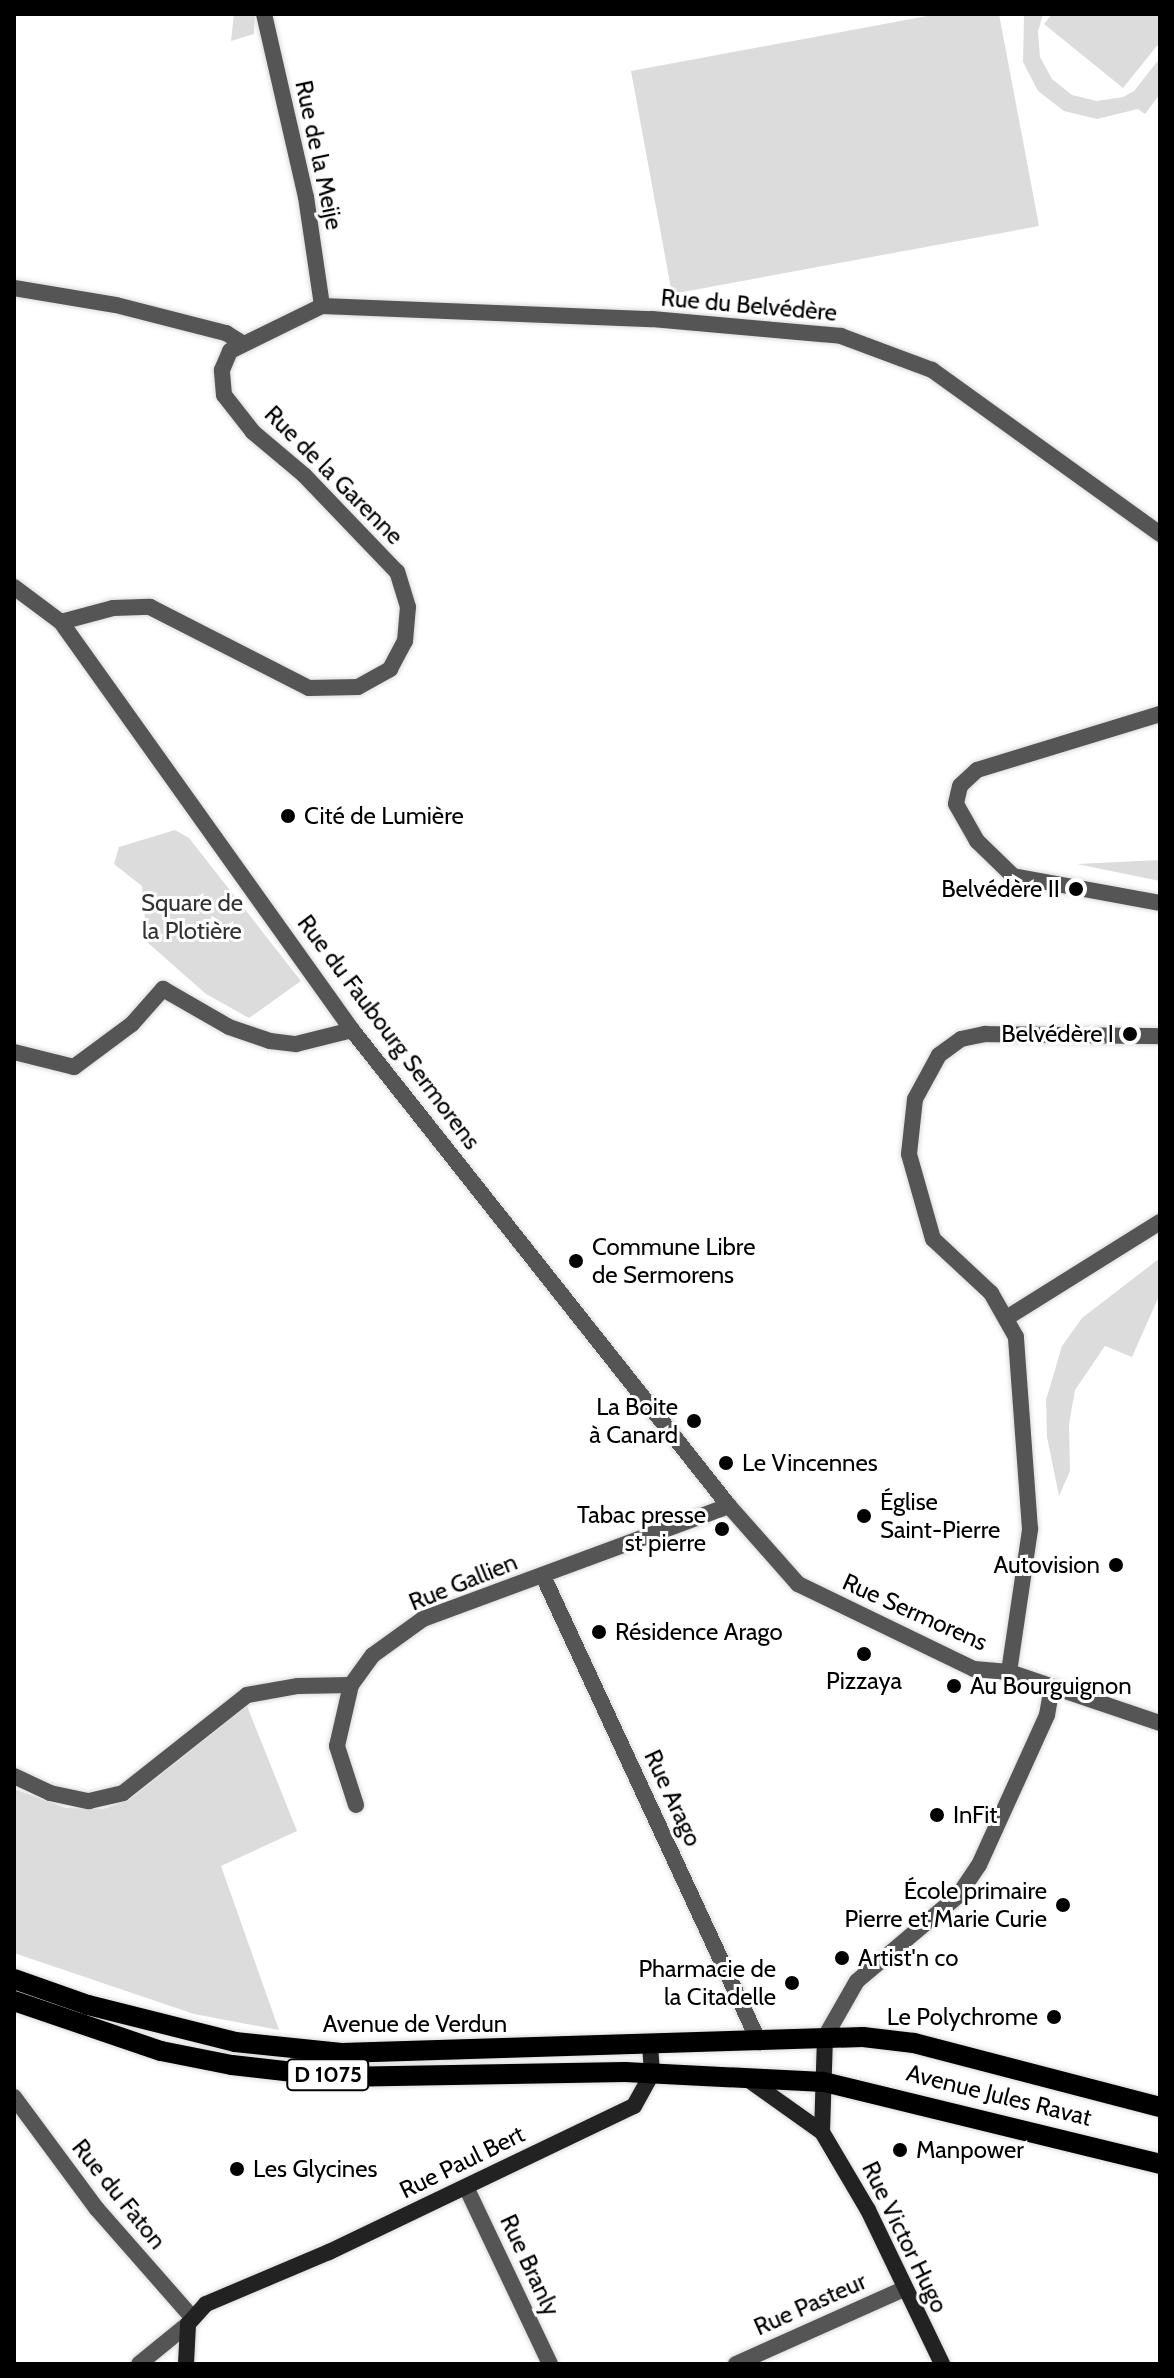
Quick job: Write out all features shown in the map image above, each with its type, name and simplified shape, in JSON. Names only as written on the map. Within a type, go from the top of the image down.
[{"type":"main road","name":"Avenue de Verdun","points":[[14,1979],[88,2005],[235,2042],[341,2053],[650,2047],[825,2037]]},
{"type":"main road","name":"D 1075","points":[[14,2001],[161,2051],[232,2065],[337,2077],[652,2073]]},
{"type":"main road","points":[[822,2132],[825,2037]]},
{"type":"main road","name":"Avenue Jules Ravat","points":[[825,2037],[914,2043],[1160,2107]]},
{"type":"main road","points":[[650,2047],[652,2073],[824,2082]]},
{"type":"main road","name":"Rue Paul Bert","points":[[189,2320],[206,2304],[466,2187],[634,2106],[652,2073]]},
{"type":"main road","name":"Rue Victor Hugo","points":[[744,2077],[822,2132],[868,2210],[942,2364]]},
{"type":"main road","name":"Avenue Jules Ravat","points":[[824,2082],[1160,2164]]},
{"type":"main road","points":[[186,2364],[189,2320]]},
{"type":"street","name":"Rue de la Meije","points":[[264,14],[306,197],[322,306]]},
{"type":"street","points":[[14,288],[116,305],[226,333],[242,343],[322,306]]},
{"type":"street","name":"Rue du Belvédère","points":[[322,306],[652,319],[841,336],[932,370],[1160,534]]},
{"type":"street","name":"Rue de la Garenne","points":[[61,622],[113,608],[150,607],[309,688],[358,687],[390,669],[405,641],[408,607],[397,572],[304,475],[253,432],[224,395],[222,370],[230,351],[242,343]]},
{"type":"street","name":"Rue du Faubourg Sermorens","points":[[14,587],[61,622],[352,1030],[729,1506]]},
{"type":"street","points":[[1160,714],[977,770],[960,786],[956,804],[977,841],[1013,876],[1160,903]]},
{"type":"street","points":[[14,1052],[74,1067],[132,1024],[163,989],[229,1027],[270,1041],[296,1044],[352,1030]]},
{"type":"street","points":[[1009,1672],[1030,1529],[1026,1425],[1016,1337],[1008,1317],[991,1293],[933,1239],[919,1204],[909,1154],[921,1088],[939,1055],[961,1039],[985,1034],[1160,1036]]},
{"type":"street","points":[[1008,1317],[1160,1222]]},
{"type":"street","name":"Rue Gallien","points":[[356,1805],[337,1746],[351,1685],[373,1655],[423,1619],[729,1506]]},
{"type":"street","name":"Rue Sermorens","points":[[729,1506],[798,1584],[974,1669],[1009,1672],[1160,1723]]},
{"type":"street","name":"Rue Arago","points":[[543,1576],[759,2042]]},
{"type":"street","points":[[14,1776],[50,1793],[89,1801],[123,1793],[247,1695],[298,1686],[351,1685]]},
{"type":"street","points":[[825,2037],[857,1981],[958,1896],[979,1865],[1047,1715],[1052,1687]]},
{"type":"street","name":"Rue du Faton","points":[[14,2097],[97,2209],[189,2320]]},
{"type":"street","name":"Rue Branly","points":[[466,2187],[550,2364]]},
{"type":"street","name":"Rue Pasteur","points":[[736,2364],[904,2289]]},
{"type":"street","points":[[145,2362],[189,2320]]},
{"type":"green space","points":[[234,14],[255,14],[254,34],[231,41]]},
{"type":"green space","points":[[938,14],[999,14],[1039,226],[672,294],[631,71]]},
{"type":"green space","points":[[1024,14],[1043,14],[1038,32],[1040,57],[1052,79],[1072,95],[1097,101],[1123,97],[1134,91],[1160,58],[1160,94],[1145,114],[1138,109],[1097,119],[1064,111],[1038,91],[1023,62]]},
{"type":"green space","points":[[1052,14],[1160,14],[1160,42],[1123,88],[1044,24]]},
{"type":"green space","name":"Square de la Plotière","points":[[175,830],[189,838],[301,981],[249,1018],[206,994],[147,942],[142,886],[114,864],[119,847]]},
{"type":"green space","points":[[1160,860],[1160,881],[1077,864]]},
{"type":"green space","points":[[1160,1258],[1160,1294],[1132,1357],[1105,1346],[1075,1390],[1069,1424],[1070,1471],[1059,1496],[1047,1437],[1046,1400],[1062,1346],[1082,1318]]},
{"type":"green space","points":[[247,1706],[297,1831],[221,1866],[279,2030],[194,2014],[14,1953],[14,1789],[66,1808],[103,1809],[129,1800]]},
{"type":"place","name":"Cité de Lumière","points":[[288,816]]},
{"type":"place","name":"Belvédère II","points":[[1076,889]]},
{"type":"place","name":"Belvédère I","points":[[1130,1034]]},
{"type":"place","name":"Commune Libre de Sermorens","points":[[576,1261]]},
{"type":"place","name":"La Boite à Canard","points":[[694,1421]]},
{"type":"place","name":"Le Vincennes","points":[[726,1463]]},
{"type":"place","name":"Église Saint-Pierre","points":[[864,1516]]},
{"type":"place","name":"Tabac presse st pierre","points":[[722,1529]]},
{"type":"place","name":"Autovision","points":[[1116,1565]]},
{"type":"place","name":"Résidence Arago","points":[[599,1632]]},
{"type":"place","name":"Pizzaya","points":[[864,1654]]},
{"type":"place","name":"Au Bourguignon","points":[[954,1686]]},
{"type":"place","name":"InFit","points":[[937,1815]]},
{"type":"place","name":"École primaire Pierre et Marie Curie","points":[[1063,1905]]},
{"type":"place","name":"Artist'n co","points":[[842,1958]]},
{"type":"place","name":"Pharmacie de la Citadelle","points":[[792,1983]]},
{"type":"place","name":"Le Polychrome","points":[[1054,2017]]},
{"type":"place","name":"Manpower","points":[[900,2150]]},
{"type":"place","name":"Les Glycines","points":[[237,2169]]}]
